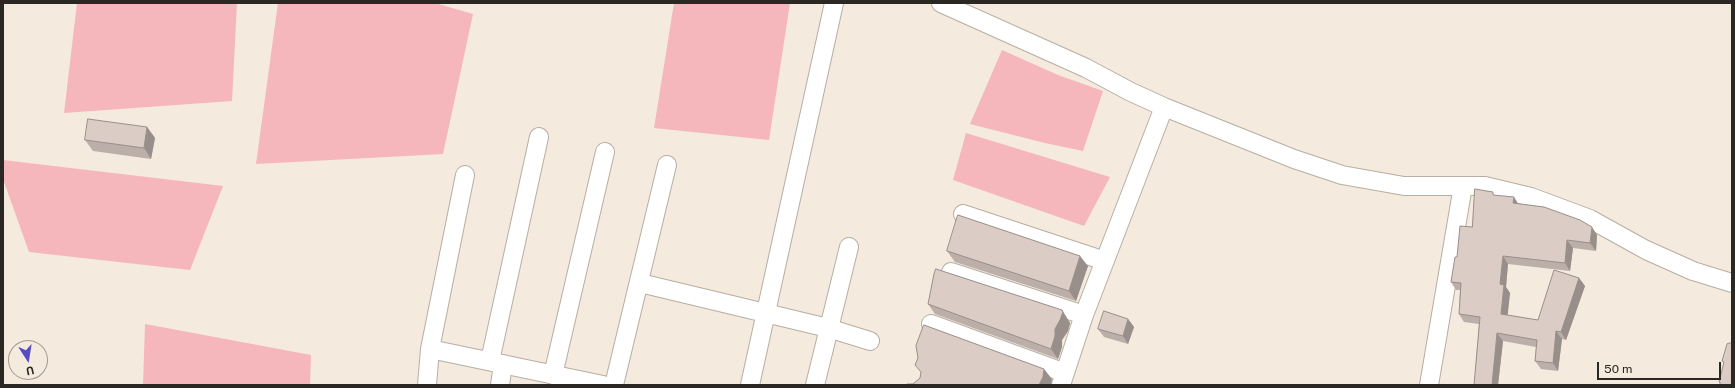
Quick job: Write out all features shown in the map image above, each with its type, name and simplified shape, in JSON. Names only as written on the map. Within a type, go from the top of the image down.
[{"type":"street","points":[[750,385],[834,3]]},
{"type":"street","points":[[941,3],[1086,68],[1131,92],[1164,107],[1271,150],[1342,175],[1404,186],[1485,186],[1537,199],[1590,219],[1646,250],[1693,271],[1732,283]]},
{"type":"street","points":[[931,324],[1063,379],[1084,315],[1164,107]]},
{"type":"street","points":[[500,385],[496,363],[539,137]]},
{"type":"street","points":[[552,375],[605,152]]},
{"type":"street","points":[[614,385],[640,283],[667,165]]},
{"type":"street","points":[[427,385],[430,349],[465,175]]},
{"type":"street","points":[[1428,385],[1463,186]]},
{"type":"street","points":[[963,214],[1105,261]]},
{"type":"street","points":[[815,385],[848,246]]},
{"type":"street","points":[[951,272],[1084,315]]},
{"type":"street","points":[[640,283],[828,328],[870,341]]},
{"type":"street","points":[[430,349],[552,375],[572,382],[603,385]]},
{"type":"shaded area","points":[[77,3],[237,3],[232,101],[64,113]]},
{"type":"shaded area","points":[[278,3],[435,3],[473,14],[443,154],[256,164]]},
{"type":"shaded area","points":[[674,3],[790,3],[769,140],[654,128]]},
{"type":"shaded area","points":[[1002,50],[1058,75],[1103,91],[1083,151],[970,124]]},
{"type":"shaded area","points":[[966,133],[1110,177],[1084,226],[953,180]]},
{"type":"shaded area","points":[[3,160],[223,186],[190,270],[29,252],[3,179]]},
{"type":"shaded area","points":[[145,324],[311,355],[310,385],[143,385]]},
{"type":"building","points":[[88,119],[147,127],[144,148],[85,140]]},
{"type":"building","points":[[1475,189],[1493,192],[1493,195],[1514,197],[1513,203],[1544,207],[1580,220],[1592,227],[1590,243],[1567,240],[1565,263],[1503,256],[1500,284],[1504,285],[1501,314],[1538,320],[1554,270],[1579,278],[1561,332],[1556,331],[1553,363],[1535,361],[1537,340],[1497,333],[1492,385],[1474,385],[1480,317],[1459,314],[1461,283],[1451,282],[1455,257],[1457,257],[1460,226],[1472,227]]},
{"type":"building","points":[[958,215],[1080,256],[1069,291],[947,251]]},
{"type":"building","points":[[936,269],[1062,310],[1063,312],[1055,329],[1055,336],[1051,349],[928,304]]},
{"type":"building","points":[[1104,311],[1128,319],[1123,336],[1098,329]]},
{"type":"building","points":[[924,325],[1044,369],[1043,377],[1039,385],[906,385],[913,384],[920,378],[921,372],[915,365],[918,358],[916,346]]},
{"type":"building","points":[[1732,343],[1732,385],[1720,385],[1719,382],[1724,362],[1722,361],[1727,344]]}]
